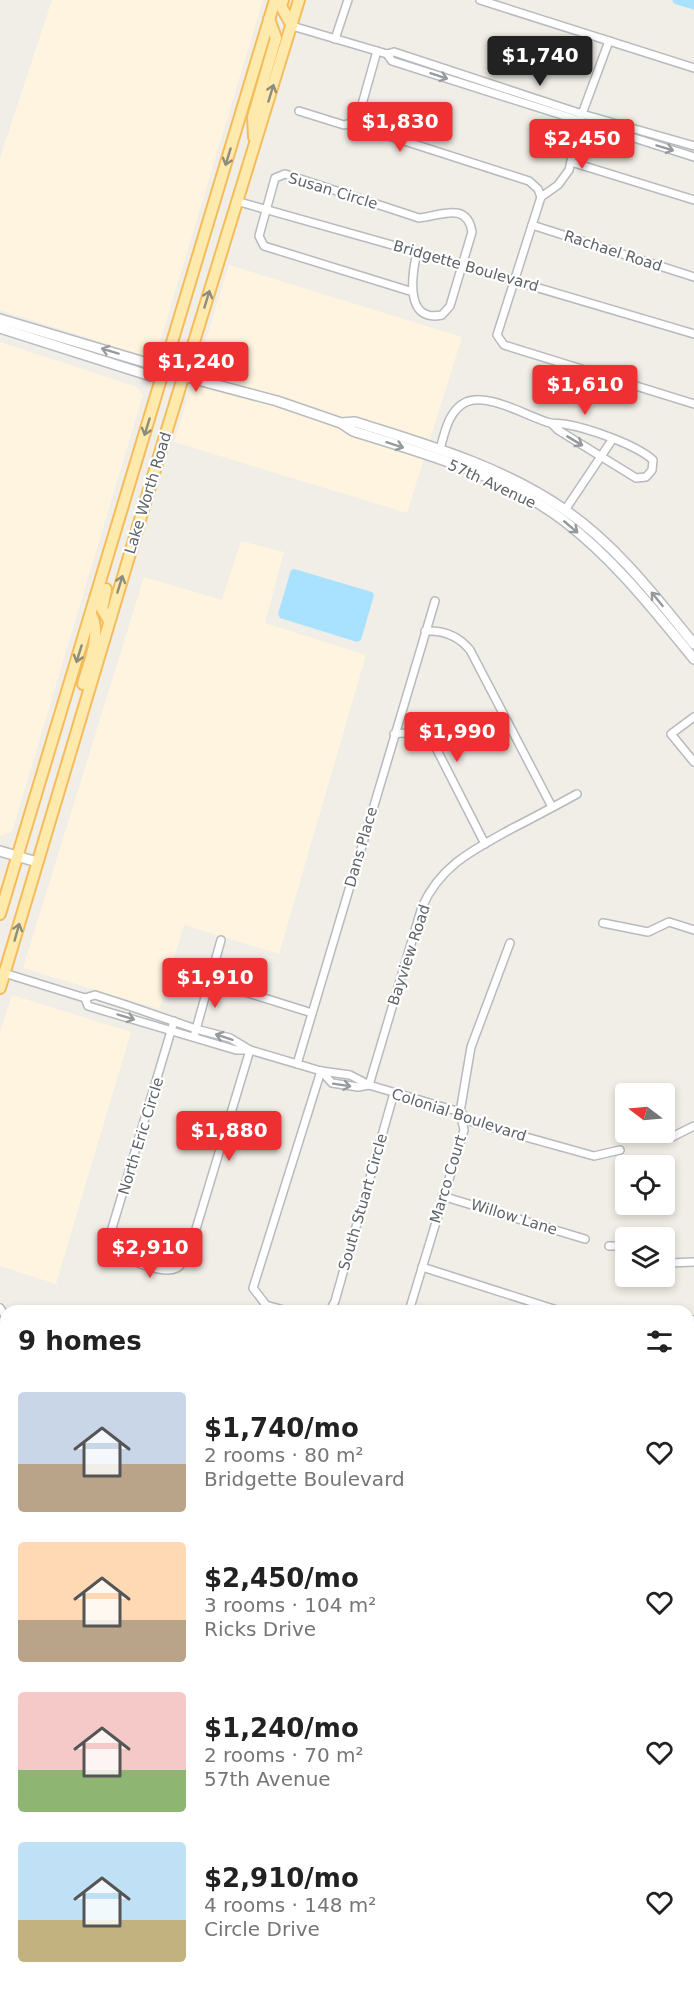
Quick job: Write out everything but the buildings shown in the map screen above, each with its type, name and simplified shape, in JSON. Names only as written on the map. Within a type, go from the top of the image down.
[{"type":"main road","name":"Lake Worth Road","points":[[0,914],[275,0]]},
{"type":"main road","points":[[283,0],[281,6],[292,26]]},
{"type":"main road","name":"Lake Worth Road","points":[[0,988],[236,201],[299,0]]},
{"type":"main road","points":[[254,146],[253,117],[276,38],[269,19]]},
{"type":"main road","points":[[109,621],[102,609],[103,598],[120,541],[119,522]]},
{"type":"main road","points":[[77,729],[76,705],[96,633],[96,624],[91,614]]},
{"type":"street","points":[[335,39],[348,0]]},
{"type":"street","points":[[480,0],[694,68]]},
{"type":"street","points":[[292,26],[387,54],[393,52],[582,114],[694,146]]},
{"type":"street","points":[[609,41],[582,114],[572,162],[558,185],[541,196],[497,329],[499,341],[504,345],[694,404]]},
{"type":"street","points":[[377,51],[360,109],[360,120],[367,129],[529,182],[538,189],[541,196]]},
{"type":"street","points":[[387,54],[392,61],[694,157]]},
{"type":"street","points":[[300,111],[344,125],[360,120]]},
{"type":"street","points":[[572,162],[694,200]]},
{"type":"street","name":"Susan Circle","points":[[413,292],[264,246],[259,236],[275,178],[285,174],[420,218],[436,217],[453,212],[464,216],[472,232],[462,265]]},
{"type":"street","name":"Bridgette Boulevard","points":[[236,201],[694,334]]},
{"type":"street","name":"Rachael Road","points":[[532,225],[694,277]]},
{"type":"street","points":[[417,252],[413,292],[417,307],[430,316],[442,315],[450,306],[462,265]]},
{"type":"street","name":"57th Avenue","points":[[0,318],[154,365],[165,371],[277,401],[342,423],[353,431],[446,461],[514,490],[561,519],[601,552],[635,587],[694,659]]},
{"type":"street","name":"57th Avenue","points":[[0,328],[149,375],[165,371]]},
{"type":"street","points":[[440,449],[451,414],[465,402],[476,400],[494,403],[551,423],[580,428],[644,452],[653,460],[652,470],[646,477],[636,478],[558,430],[551,423]]},
{"type":"street","name":"57th Avenue","points":[[342,423],[356,422],[440,449],[519,482],[565,510],[628,566],[694,644]]},
{"type":"street","points":[[565,510],[612,440]]},
{"type":"street","name":"Dans Place","points":[[297,1064],[435,601]]},
{"type":"street","points":[[425,631],[440,631],[452,635],[470,650],[552,807]]},
{"type":"street","points":[[694,717],[672,734],[694,762]]},
{"type":"street","points":[[394,734],[416,734],[432,743],[440,754],[485,844]]},
{"type":"street","name":"Bayview Road","points":[[369,1085],[425,901],[433,887],[465,854],[576,794]]},
{"type":"street","points":[[0,851],[37,862]]},
{"type":"street","points":[[603,923],[648,932],[669,921],[694,930]]},
{"type":"street","points":[[195,1033],[221,940]]},
{"type":"street","name":"Marco Court","points":[[411,1305],[442,1196],[464,1130],[460,1112],[471,1047],[510,943]]},
{"type":"street","points":[[4,974],[85,998],[95,995],[174,1021],[195,1033]]},
{"type":"street","points":[[210,981],[312,1013]]},
{"type":"street","points":[[85,998],[88,1006],[173,1031],[195,1033]]},
{"type":"street","name":"North Eric Circle","points":[[174,1021],[173,1031],[110,1235],[111,1251],[126,1258],[165,1271],[178,1267],[189,1252],[250,1050]]},
{"type":"street","name":"Colonial Boulevard","points":[[195,1033],[230,1038],[250,1050],[321,1071],[350,1075],[369,1085],[460,1112],[472,1122],[594,1156],[620,1150]]},
{"type":"street","points":[[266,1305],[253,1288],[321,1071]]},
{"type":"street","name":"Colonial Boulevard","points":[[321,1071],[332,1083],[358,1088],[369,1085]]},
{"type":"street","name":"South Stuart Circle","points":[[334,1305],[394,1093]]},
{"type":"street","points":[[675,1136],[694,1126]]},
{"type":"street","name":"Willow Lane","points":[[442,1196],[585,1239]]},
{"type":"street","points":[[609,1246],[615,1246]]},
{"type":"street","points":[[675,1263],[694,1262]]},
{"type":"street","points":[[422,1267],[541,1305]]},
{"type":"shaded area","points":[[52,0],[263,0],[155,359],[0,310],[0,158]]},
{"type":"shaded area","points":[[229,265],[462,337],[407,513],[174,442]]},
{"type":"shaded area","points":[[0,342],[137,387],[143,395],[12,832],[0,836]]},
{"type":"shaded area","points":[[241,541],[284,552],[265,623],[366,655],[279,954],[184,925],[159,1009],[23,968],[144,577],[222,600]]},
{"type":"shaded area","points":[[12,995],[131,1032],[56,1284],[0,1266],[0,1032]]},
{"type":"water","points":[[291,570],[372,592],[374,595],[361,640],[357,642],[280,618],[278,614]]},
{"type":"waterway","points":[[677,0],[694,5]]}]
